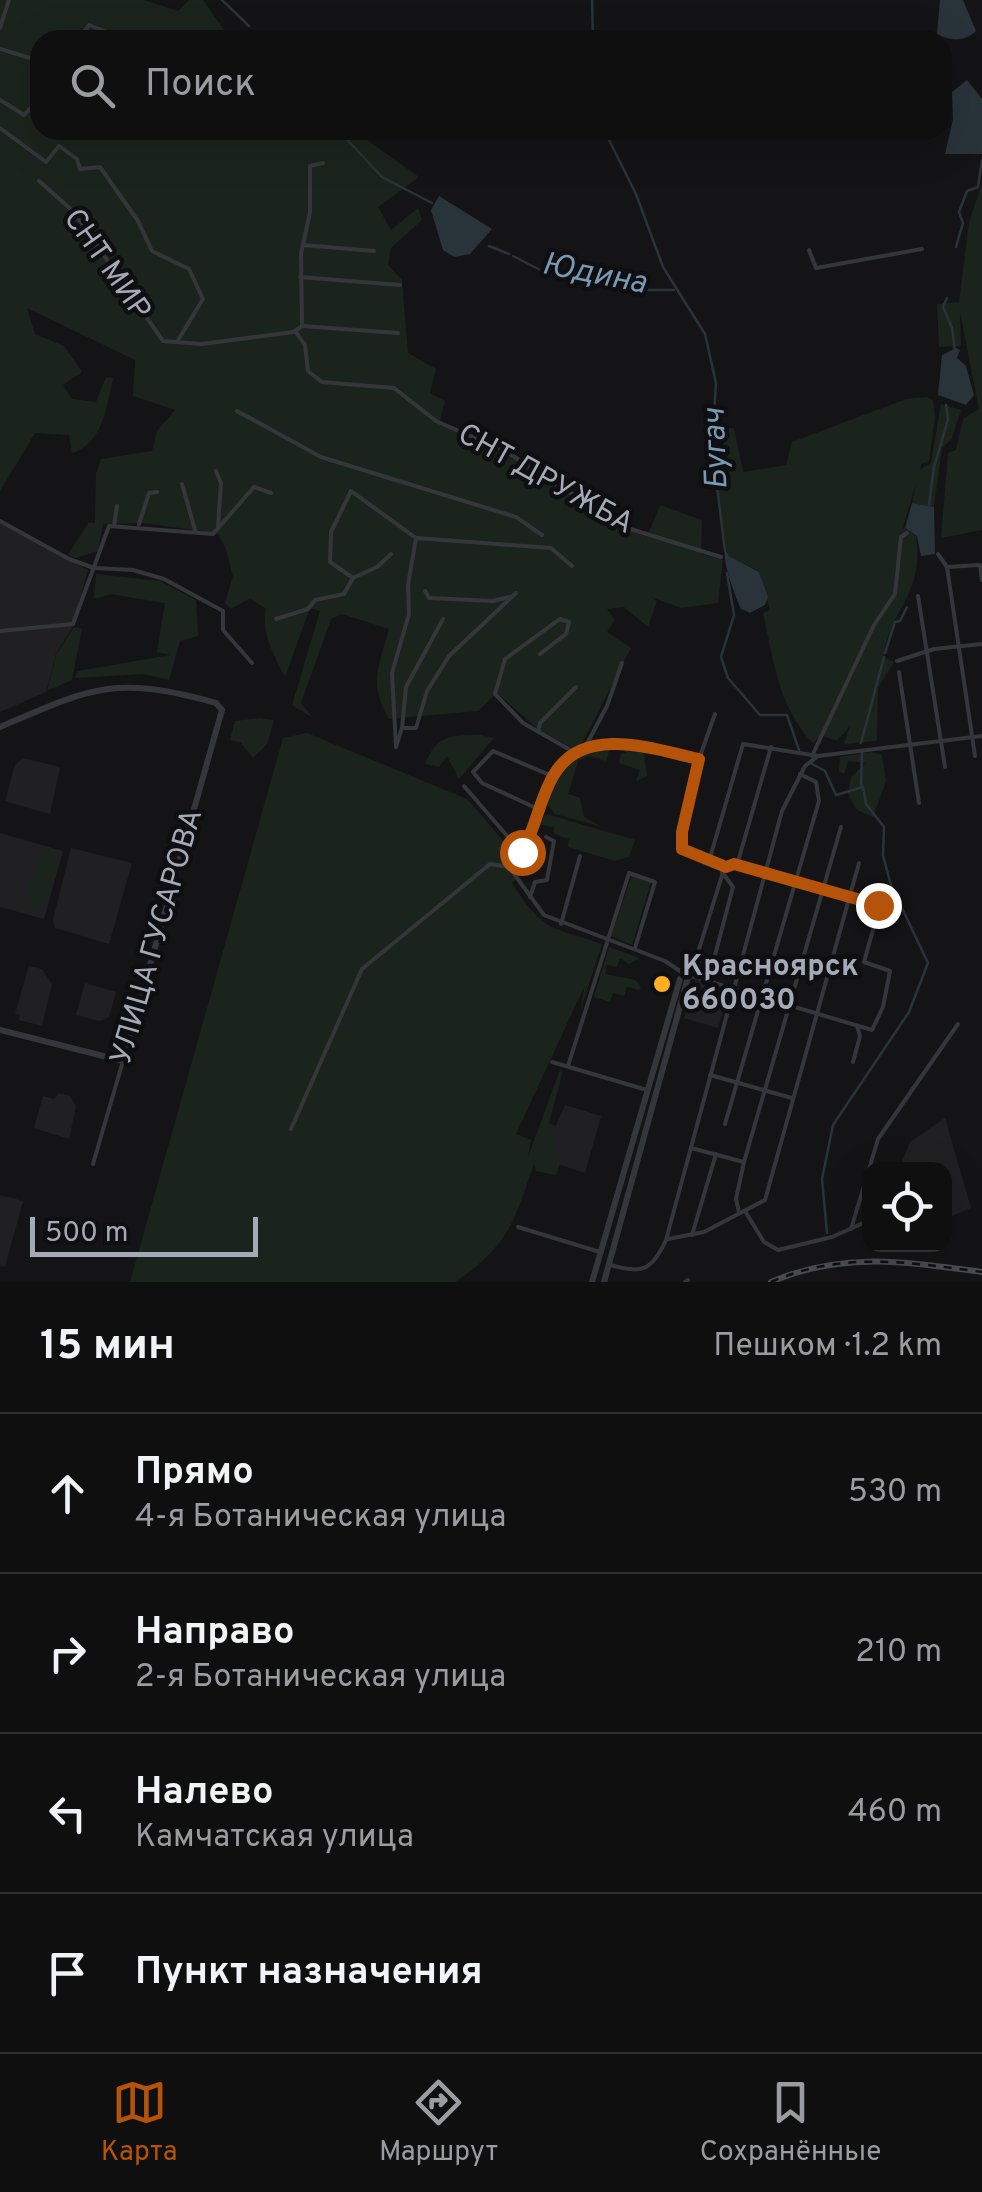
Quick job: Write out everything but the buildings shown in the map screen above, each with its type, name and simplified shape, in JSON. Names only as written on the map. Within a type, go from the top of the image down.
[{"type":"street","points":[[0,28],[8,0]]},
{"type":"street","points":[[0,49],[30,59]]},
{"type":"street","points":[[0,100],[24,115],[30,109]]},
{"type":"street","name":"СНТ МИР","points":[[0,128],[46,162],[59,146],[78,159],[80,169],[100,167],[138,221],[152,252],[189,268],[203,299],[177,342]]},
{"type":"street","points":[[302,326],[300,276],[310,166],[323,163]]},
{"type":"street","name":"СНТ МИР","points":[[39,181],[73,211],[151,329],[163,340],[224,342],[295,331]]},
{"type":"street","points":[[303,245],[374,252]]},
{"type":"street","points":[[808,250],[816,268],[922,249]]},
{"type":"street","points":[[300,276],[400,285]]},
{"type":"street","points":[[295,331],[302,326],[398,334]]},
{"type":"street","name":"СНТ ДРУЖБА","points":[[295,331],[304,339],[308,371],[322,382],[394,388],[436,421],[507,452],[624,527],[721,557]]},
{"type":"street","points":[[237,410],[321,457],[516,517],[542,535]]},
{"type":"street","points":[[216,470],[221,483],[217,528]]},
{"type":"street","points":[[182,484],[190,499],[192,527],[199,533]]},
{"type":"street","points":[[0,631],[73,624],[106,531],[114,526],[213,534],[254,487],[262,486],[272,493]]},
{"type":"street","points":[[353,578],[330,562],[331,532],[350,491],[416,538],[551,548],[572,566]]},
{"type":"street","points":[[136,526],[150,493],[156,492]]},
{"type":"street","points":[[114,526],[117,506]]},
{"type":"street","points":[[0,521],[94,568],[147,573],[212,604],[223,612],[223,630],[252,663]]},
{"type":"street","points":[[609,1265],[636,1272],[656,1259],[666,1240],[782,811],[874,625],[895,594],[902,537],[907,533]]},
{"type":"street","points":[[416,538],[408,585],[409,614],[392,672],[396,747],[406,687],[443,618]]},
{"type":"street","points":[[276,619],[308,609],[316,600],[344,594],[353,578],[377,567],[391,554]]},
{"type":"street","points":[[938,554],[947,567],[975,756]]},
{"type":"street","points":[[947,567],[980,564],[982,580]]},
{"type":"street","points":[[425,591],[429,598],[493,601],[509,597]]},
{"type":"street","points":[[402,728],[416,728],[427,692],[449,656],[516,593]]},
{"type":"street","points":[[918,596],[945,768]]},
{"type":"street","points":[[540,654],[566,634],[569,622],[560,619],[542,629],[504,659],[495,694],[538,732],[580,754]]},
{"type":"street","points":[[897,661],[928,651],[982,644]]},
{"type":"street","points":[[580,754],[607,706],[622,664]]},
{"type":"street","points":[[899,672],[919,803]]},
{"type":"street","name":"УЛИЦА ГУСАРОВА","points":[[0,727],[74,694],[106,686],[158,687],[216,702],[222,710],[94,1164]]},
{"type":"street","points":[[538,732],[540,723],[576,686]]},
{"type":"street","points":[[696,961],[708,964],[714,959],[734,887],[724,869],[710,858],[680,847],[699,759],[716,714]]},
{"type":"street","points":[[710,858],[738,751],[747,744],[812,757],[982,736]]},
{"type":"street","points":[[464,786],[518,851],[525,846],[552,776],[580,754],[618,741],[699,759]]},
{"type":"street","points":[[737,865],[771,747]]},
{"type":"street","points":[[539,809],[473,774],[493,751],[552,776]]},
{"type":"street","points":[[726,1124],[819,800],[816,782],[800,774]]},
{"type":"street","points":[[841,827],[736,1199],[764,1242],[778,1250],[862,1224]]},
{"type":"street","points":[[530,897],[535,882],[547,880],[555,850],[554,841],[546,838]]},
{"type":"street","points":[[560,924],[580,856]]},
{"type":"street","points":[[290,1128],[362,968],[490,864],[508,868],[544,915],[560,924],[635,950],[685,975],[875,1028],[890,971],[864,962],[878,908],[875,902],[737,865],[724,869]]},
{"type":"street","points":[[666,1240],[692,1235],[765,1200],[859,864]]},
{"type":"street","points":[[604,1282],[681,1010],[685,975],[696,961],[724,869]]},
{"type":"street","points":[[568,1066],[628,873],[655,882],[635,950]]},
{"type":"street","points":[[592,1282],[670,1008],[699,949]]},
{"type":"street","points":[[670,1008],[681,1010]]},
{"type":"street","points":[[851,1229],[872,1152],[958,1024]]},
{"type":"street","points":[[853,1062],[860,1036],[857,1026]]},
{"type":"street","points":[[0,1030],[123,1061]]},
{"type":"street","points":[[552,1062],[647,1090]]},
{"type":"street","points":[[709,1075],[792,1098]]},
{"type":"street","points":[[690,1147],[744,1162]]},
{"type":"street","points":[[692,1235],[716,1154]]},
{"type":"street","points":[[518,1227],[612,1256]]},
{"type":"shaded area","points":[[0,0],[144,0],[178,11],[189,0],[203,0],[224,30],[30,30],[30,140],[367,140],[419,177],[378,207],[391,230],[418,208],[422,220],[391,248],[388,265],[402,280],[408,353],[436,369],[430,393],[445,401],[439,424],[506,453],[624,528],[647,537],[660,505],[702,520],[701,554],[723,560],[718,603],[681,608],[651,597],[657,601],[648,627],[624,607],[607,609],[615,620],[607,632],[631,648],[578,751],[539,730],[497,693],[478,711],[389,719],[377,685],[389,629],[342,614],[331,619],[301,703],[313,718],[292,705],[320,611],[310,608],[285,677],[267,636],[266,609],[250,598],[231,609],[225,603],[233,576],[225,547],[216,533],[143,523],[103,524],[98,551],[76,558],[68,555],[88,523],[95,523],[96,474],[101,459],[152,451],[157,431],[175,410],[133,396],[135,360],[27,308],[35,334],[64,346],[82,372],[63,385],[72,399],[96,402],[106,377],[113,378],[106,411],[91,441],[72,453],[69,435],[35,433],[0,491]]},
{"type":"shaded area","points":[[940,0],[963,0],[976,31],[957,39],[952,38],[952,30],[937,30]]},
{"type":"shaded area","points":[[967,80],[982,99],[982,154],[945,154],[948,140],[952,140],[952,92]]},
{"type":"shaded area","points":[[982,184],[982,530],[941,538],[948,453],[956,450],[963,419],[979,409],[960,312],[961,346],[939,347],[937,304],[959,302],[969,222]]},
{"type":"shaded area","points":[[439,196],[492,229],[470,254],[454,257],[443,250],[431,210]]},
{"type":"shaded area","points":[[960,350],[957,358],[966,366],[974,395],[966,405],[938,395],[942,355]]},
{"type":"shaded area","points":[[906,399],[933,400],[935,417],[929,461],[921,464],[920,470],[931,463],[941,404],[961,410],[952,438],[942,448],[934,507],[912,503],[916,484],[903,527],[916,536],[915,573],[887,639],[883,657],[894,662],[878,688],[877,741],[844,744],[850,726],[837,741],[821,735],[813,743],[792,714],[779,682],[763,613],[770,610],[759,571],[729,556],[726,548],[718,487],[726,485],[722,429],[734,428],[743,472],[786,465],[792,442]]},
{"type":"shaded area","points":[[912,503],[934,507],[935,554],[921,556],[917,536],[905,528]]},
{"type":"shaded area","points":[[0,523],[88,570],[73,626],[56,654],[46,692],[0,712]]},
{"type":"shaded area","points":[[725,548],[729,556],[759,572],[768,597],[765,605],[750,613],[741,609],[735,595]]},
{"type":"shaded area","points":[[96,574],[160,581],[196,600],[198,636],[180,641],[169,680],[144,674],[75,678],[78,671],[170,655],[157,652],[165,603],[111,594],[94,599]]},
{"type":"shaded area","points":[[74,627],[82,629],[72,680],[47,691],[56,655]]},
{"type":"shaded area","points":[[274,720],[267,744],[253,758],[240,742],[230,740],[235,721]]},
{"type":"shaded area","points":[[307,733],[467,799],[526,867],[512,883],[532,911],[550,926],[602,944],[580,1011],[585,985],[516,1134],[531,1140],[528,1157],[560,1070],[563,1071],[549,1123],[555,1126],[560,1165],[556,1175],[536,1171],[534,1163],[507,1232],[487,1257],[455,1282],[130,1282],[283,738]]},
{"type":"shaded area","points":[[460,735],[494,738],[459,779],[447,756],[439,767],[425,764],[440,742]]},
{"type":"shaded area","points":[[618,743],[653,752],[644,755],[647,776],[636,781],[640,770],[619,763],[621,754],[627,753],[619,747],[609,751],[606,761],[589,756],[578,761],[568,794],[580,798],[584,817],[603,827],[555,814],[546,803],[565,770],[581,758]]},
{"type":"shaded area","points":[[871,752],[882,755],[886,781],[873,817],[857,810],[848,794],[851,777],[866,763],[848,761],[844,774],[839,771],[840,757]]},
{"type":"shaded area","points":[[23,758],[60,767],[50,814],[5,801],[15,765]]},
{"type":"shaded area","points":[[546,814],[635,840],[629,857],[615,861],[568,847],[569,839],[554,834],[554,827],[538,824]]},
{"type":"shaded area","points":[[0,833],[63,851],[44,919],[0,907]]},
{"type":"shaded area","points":[[71,848],[132,863],[109,944],[55,928],[53,920]]},
{"type":"shaded area","points":[[46,851],[53,852],[58,863],[47,902],[34,908],[27,899],[37,858]]},
{"type":"shaded area","points":[[632,875],[651,882],[632,945],[611,936]]},
{"type":"shaded area","points":[[609,947],[640,958],[629,964],[620,958],[617,967],[607,965],[605,974],[635,980],[641,987],[627,987],[624,996],[613,993],[610,1002],[594,997]]},
{"type":"shaded area","points":[[29,966],[42,969],[52,984],[42,1026],[19,1020],[20,1015],[15,1013]]},
{"type":"shaded area","points":[[695,980],[729,990],[718,1028],[684,1018]]},
{"type":"shaded area","points":[[85,983],[116,992],[109,1017],[100,1021],[76,1015]]},
{"type":"shaded area","points":[[59,1093],[70,1096],[76,1106],[69,1139],[34,1128],[43,1096],[54,1099]]},
{"type":"shaded area","points":[[565,1105],[601,1116],[585,1173],[560,1165],[553,1133]]},
{"type":"shaded area","points":[[945,1118],[971,1208],[952,1216],[952,1162],[902,1162],[910,1142]]},
{"type":"shaded area","points":[[0,1195],[23,1201],[5,1267],[0,1266]]},
{"type":"waterway","name":"Юдина","points":[[222,0],[249,26]]},
{"type":"waterway","name":"Бугач","points":[[592,0],[593,30]]},
{"type":"waterway","name":"Юдина","points":[[347,140],[382,177],[432,203]]},
{"type":"waterway","name":"Бугач","points":[[609,140],[636,194],[663,267],[705,334],[716,383],[712,446],[725,551]]},
{"type":"waterway","points":[[956,247],[963,223],[959,212],[967,191],[978,187],[982,160]]},
{"type":"waterway","name":"Юдина","points":[[489,246],[509,254]]},
{"type":"waterway","name":"Юдина","points":[[513,256],[548,274],[578,275],[647,290],[674,290]]},
{"type":"waterway","points":[[947,298],[943,307],[952,328],[955,352]]},
{"type":"waterway","points":[[929,505],[934,467],[948,420],[946,405]]},
{"type":"waterway","name":"Бугач","points":[[727,573],[734,615],[721,657],[728,678],[760,715],[787,715],[799,750]]},
{"type":"waterway","points":[[885,653],[895,622],[900,621],[907,607]]},
{"type":"waterway","points":[[861,743],[884,657]]},
{"type":"waterway","points":[[861,786],[862,753]]},
{"type":"waterway","name":"Бугач","points":[[812,764],[825,771],[836,795],[863,787],[866,804],[884,827],[883,856],[891,885],[928,963],[909,1012],[833,1125],[822,1179],[827,1233]]},
{"type":"railway","points":[[771,1282],[797,1272],[849,1263],[901,1263],[982,1272]]},
{"type":"place","name":"Красноярск 660030","points":[[662,984]]},
{"type":"route","points":[[522,852],[558,769],[582,753],[618,741],[699,759],[682,832],[682,849],[718,860],[726,867],[734,864],[878,905]]}]
